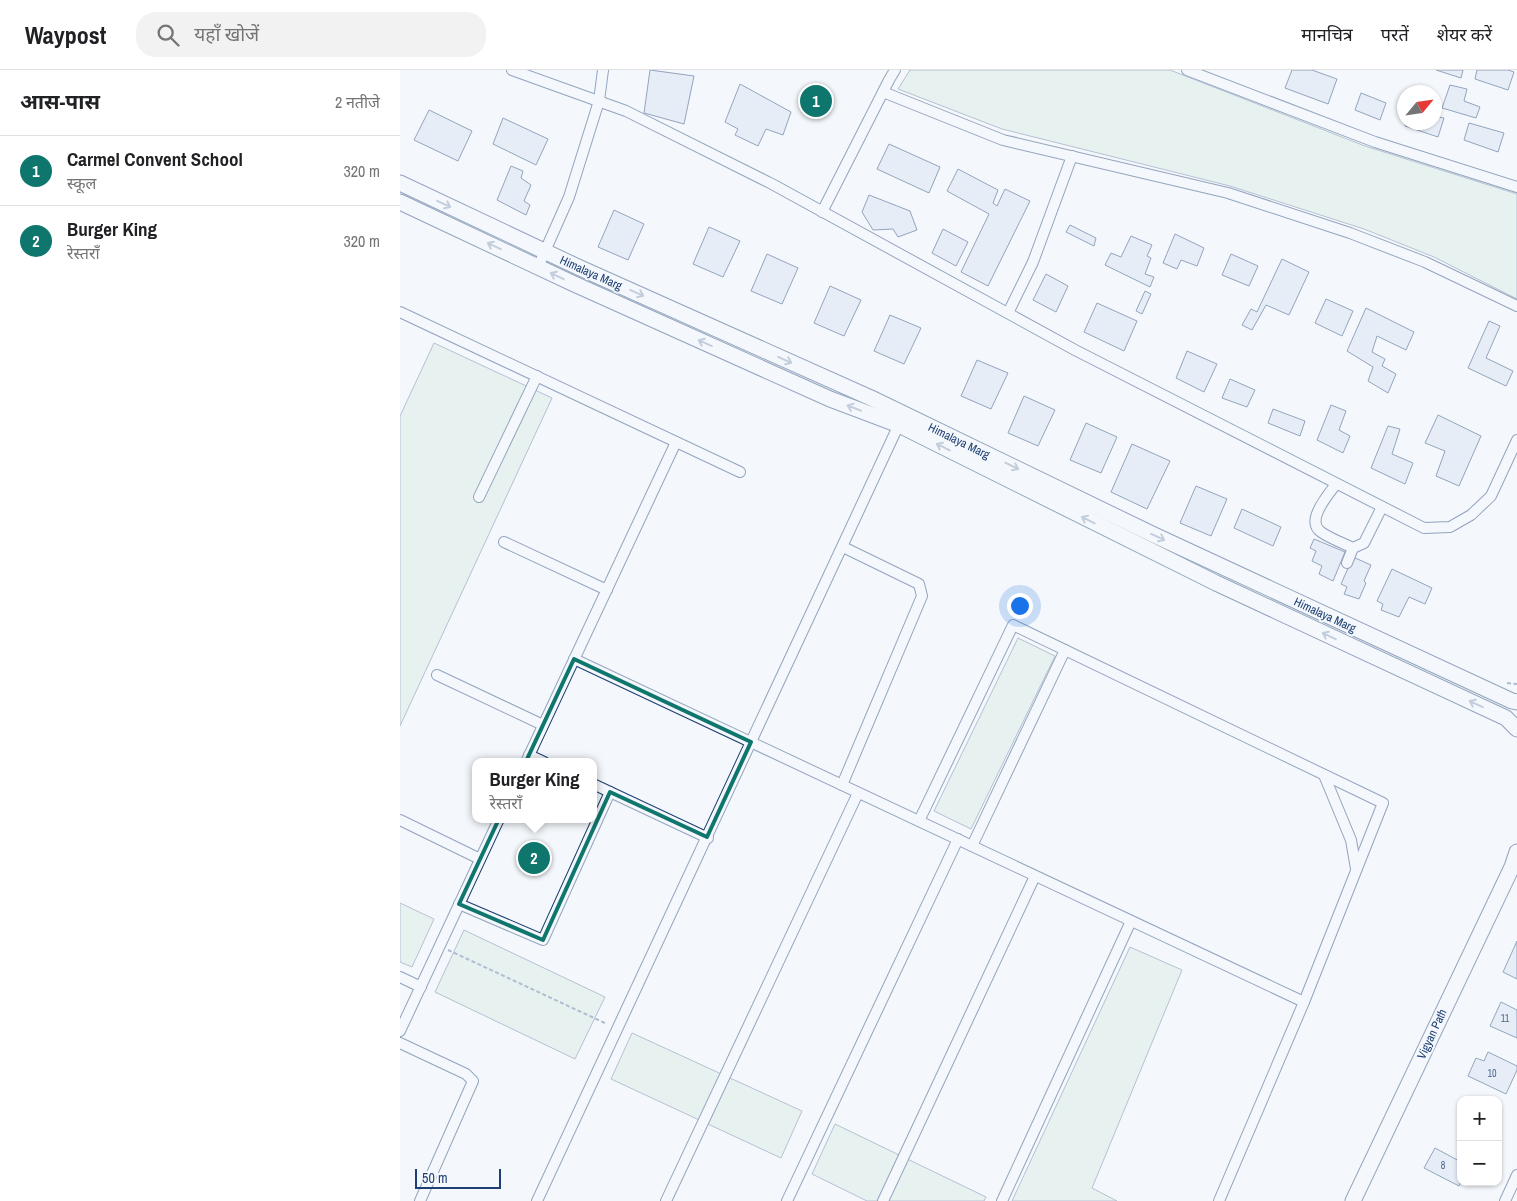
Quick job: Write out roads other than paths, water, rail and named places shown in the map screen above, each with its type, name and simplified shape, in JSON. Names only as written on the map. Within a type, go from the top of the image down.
[{"type":"main road","name":"Himalaya Marg","points":[[400,183],[901,420],[1154,535],[1432,665],[1517,702]]},
{"type":"main road","name":"Himalaya Marg","points":[[400,202],[538,267],[830,399],[901,420],[1216,583],[1506,718],[1517,730]]},
{"type":"main road","name":"Vigyan Path","points":[[1354,1201],[1514,864],[1517,852]]},
{"type":"street","points":[[512,70],[626,111],[772,184],[1092,359],[1424,528],[1450,526],[1471,515],[1491,496],[1517,440]]},
{"type":"street","points":[[538,267],[569,197],[598,101],[603,70]]},
{"type":"street","points":[[822,212],[895,70]]},
{"type":"street","points":[[1187,70],[1374,142],[1517,187]]},
{"type":"street","points":[[883,92],[1003,140],[1228,193],[1350,233],[1425,262],[1517,306]]},
{"type":"street","points":[[1008,313],[1033,262],[1072,156]]},
{"type":"street","points":[[400,312],[740,472]]},
{"type":"street","points":[[479,497],[537,376]]},
{"type":"street","points":[[537,1201],[901,420]]},
{"type":"street","points":[[528,758],[676,442]]},
{"type":"street","points":[[1336,484],[1321,506],[1315,518],[1315,523],[1320,531],[1353,548]]},
{"type":"street","points":[[1347,563],[1353,548],[1364,543],[1382,507]]},
{"type":"street","points":[[504,542],[606,590]]},
{"type":"street","points":[[842,785],[922,596],[919,584],[843,546]]},
{"type":"street","points":[[919,821],[1013,625],[1383,803],[1304,1002],[1219,1201]]},
{"type":"street","points":[[972,846],[1065,650]]},
{"type":"street","points":[[574,659],[1304,1002]]},
{"type":"street","points":[[437,675],[543,725]]},
{"type":"street","points":[[1324,775],[1351,840],[1357,870]]},
{"type":"street","points":[[597,786],[707,838]]},
{"type":"street","points":[[597,821],[610,792]]},
{"type":"street","points":[[666,1201],[858,793]]},
{"type":"street","points":[[400,820],[480,859]]},
{"type":"street","points":[[400,1031],[497,823]]},
{"type":"street","points":[[459,904],[543,940],[596,823]]},
{"type":"street","points":[[787,1201],[958,839]]},
{"type":"street","points":[[883,1201],[1035,876]]},
{"type":"street","points":[[1002,1201],[1131,921]]},
{"type":"street","points":[[400,977],[420,987]]},
{"type":"street","points":[[400,1043],[466,1074],[473,1081],[420,1201]]},
{"type":"street","points":[[1505,1201],[1517,1175]]},
{"type":"place","name":"Carmel Convent School","points":[[816,101]]},
{"type":"place","name":"Burger King","points":[[534,858]]}]
